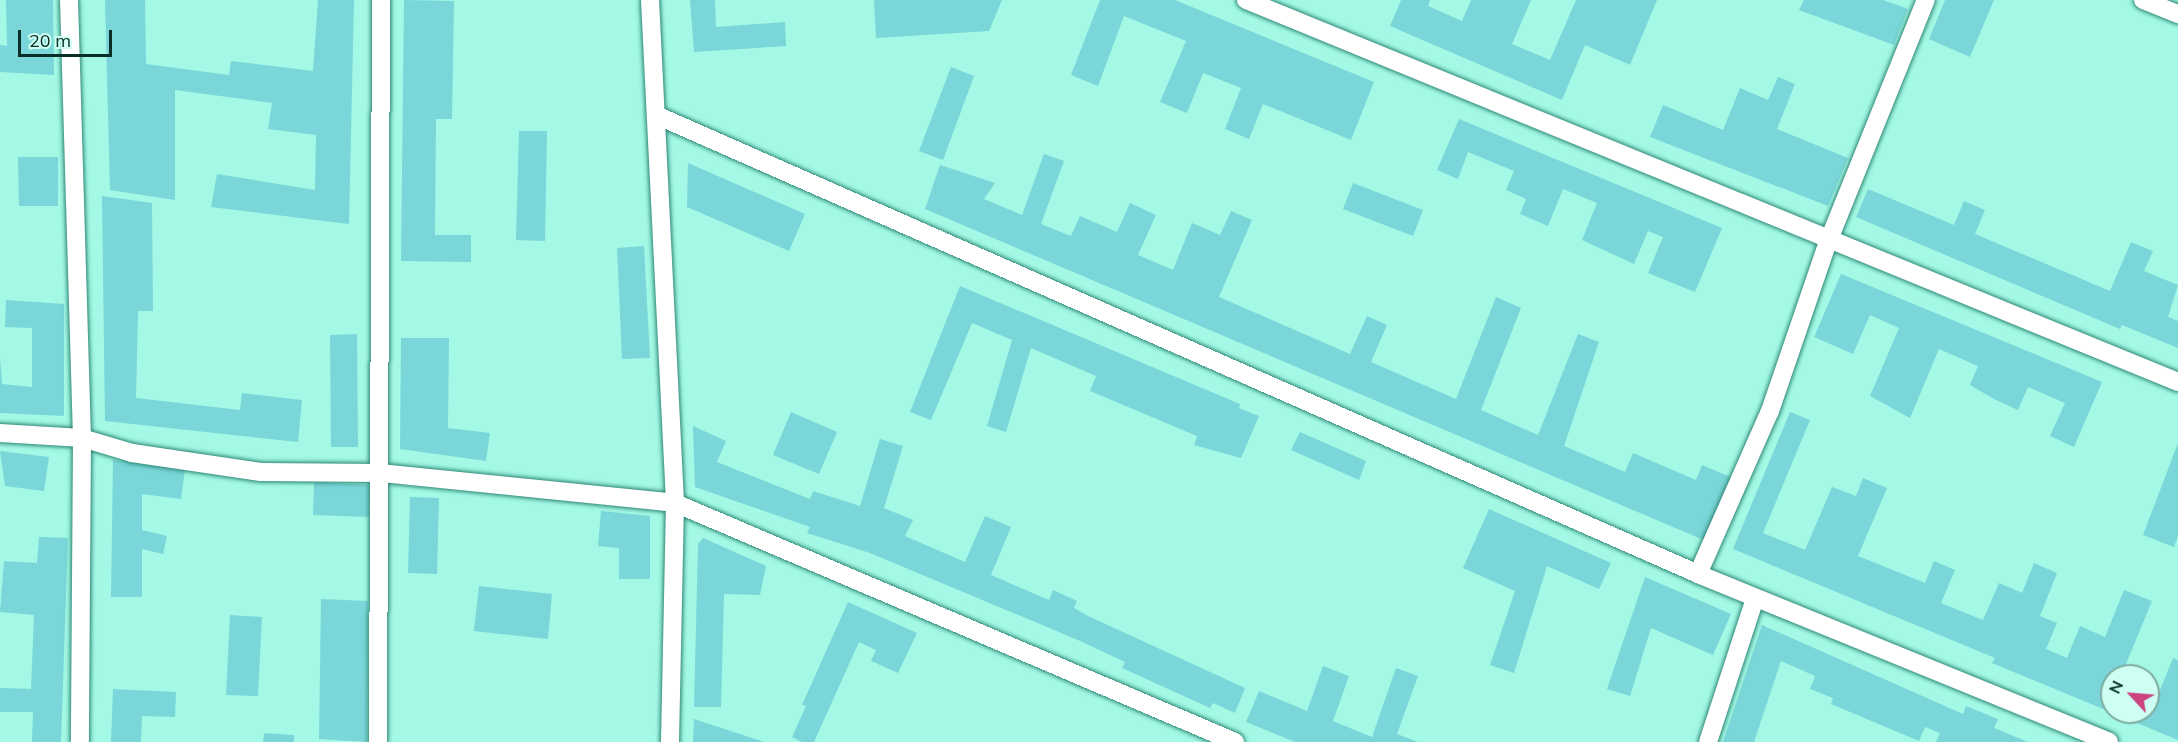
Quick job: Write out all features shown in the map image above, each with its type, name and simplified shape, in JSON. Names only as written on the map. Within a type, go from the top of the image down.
[{"type":"lane","points":[[69,0],[82,438],[80,742]]},
{"type":"lane","points":[[378,742],[381,473],[381,0]]},
{"type":"lane","points":[[650,0],[675,503],[670,742]]},
{"type":"lane","points":[[1246,0],[1828,242],[2178,382]]},
{"type":"lane","points":[[1698,574],[1770,411],[1828,242],[1926,0]]},
{"type":"lane","points":[[2143,0],[2178,14]]},
{"type":"lane","points":[[656,115],[1698,574],[2109,742]]},
{"type":"lane","points":[[0,433],[82,438],[132,453],[261,472],[381,473],[675,503],[1235,742]]},
{"type":"lane","points":[[1708,742],[1755,598]]},
{"type":"building","points":[[6,0],[53,0],[54,75],[0,72],[0,45],[7,46]]},
{"type":"building","points":[[105,0],[145,0],[146,64],[229,75],[231,61],[313,71],[318,0],[354,0],[349,224],[211,207],[217,174],[315,190],[316,135],[268,129],[272,103],[175,90],[175,200],[110,190]]},
{"type":"building","points":[[404,0],[454,1],[452,119],[436,119],[435,235],[471,235],[471,262],[401,261]]},
{"type":"building","points":[[690,0],[715,0],[716,27],[785,22],[786,46],[694,52]]},
{"type":"building","points":[[874,0],[1002,0],[989,31],[876,38]]},
{"type":"building","points":[[1100,0],[1175,0],[1374,82],[1351,140],[1263,104],[1249,139],[1225,129],[1241,88],[1203,73],[1187,113],[1160,102],[1186,41],[1124,16],[1098,86],[1071,75]]},
{"type":"building","points":[[1401,0],[1430,0],[1428,6],[1462,21],[1471,0],[1531,0],[1512,44],[1550,60],[1576,0],[1657,0],[1630,65],[1585,45],[1562,100],[1390,26]]},
{"type":"building","points":[[1804,0],[1883,0],[1908,9],[1894,45],[1799,10]]},
{"type":"building","points":[[1945,0],[1994,0],[1970,57],[1929,39]]},
{"type":"building","points":[[951,67],[974,76],[943,160],[919,151]]},
{"type":"building","points":[[1778,77],[1795,84],[1777,129],[1848,158],[1828,206],[1650,137],[1663,105],[1723,130],[1740,88],[1768,100]]},
{"type":"building","points":[[1459,119],[1722,228],[1695,292],[1648,273],[1663,237],[1648,231],[1634,264],[1582,240],[1597,203],[1563,189],[1548,226],[1520,214],[1526,199],[1506,190],[1514,171],[1468,152],[1458,179],[1437,170]]},
{"type":"building","points":[[519,131],[547,131],[545,241],[516,240]]},
{"type":"building","points":[[1044,154],[1064,161],[1041,224],[1071,236],[1080,216],[1117,232],[1130,203],[1156,215],[1138,255],[1173,270],[1192,223],[1220,235],[1231,211],[1252,220],[1219,297],[1350,354],[1367,316],[1387,325],[1371,362],[1456,399],[1496,297],[1521,308],[1481,410],[1538,435],[1578,334],[1599,342],[1564,446],[1625,472],[1633,453],[1696,480],[1702,465],[1733,478],[1706,541],[925,209],[940,165],[995,183],[984,199],[1022,215]]},
{"type":"building","points":[[18,157],[58,157],[58,206],[19,206]]},
{"type":"building","points":[[688,163],[805,214],[789,251],[687,207]]},
{"type":"building","points":[[1353,183],[1423,210],[1413,236],[1343,209]]},
{"type":"building","points":[[1868,189],[1954,225],[1964,201],[1985,210],[1975,234],[2110,291],[2131,242],[2153,251],[2144,271],[2178,285],[2168,317],[2178,321],[2178,348],[2122,325],[2120,329],[1856,217]]},
{"type":"building","points":[[102,196],[152,203],[153,311],[138,311],[136,398],[240,410],[242,393],[302,400],[298,442],[105,421]]},
{"type":"building","points":[[644,246],[650,358],[622,359],[617,248]]},
{"type":"building","points":[[1841,274],[2102,382],[2074,447],[2050,436],[2065,403],[2028,387],[2018,410],[1970,385],[1978,366],[1939,349],[1910,418],[1870,396],[1899,328],[1870,315],[1853,354],[1814,337]]},
{"type":"building","points":[[960,286],[1240,404],[1239,408],[1259,416],[1241,458],[1194,445],[1197,436],[1090,391],[1096,376],[1031,348],[1006,432],[987,426],[1012,340],[972,323],[931,420],[910,412]]},
{"type":"building","points":[[6,300],[64,304],[64,416],[0,413],[0,357],[2,384],[32,387],[32,328],[5,327]]},
{"type":"building","points":[[357,334],[358,447],[331,447],[330,335]]},
{"type":"building","points":[[401,338],[449,338],[448,428],[490,433],[486,461],[400,449]]},
{"type":"building","points":[[791,412],[837,432],[819,474],[773,455]]},
{"type":"building","points":[[1790,412],[1810,420],[1763,533],[1805,550],[1832,487],[1856,496],[1863,478],[1887,488],[1858,556],[1925,583],[1934,561],[1955,570],[1941,603],[1983,620],[1999,583],[2022,593],[2034,563],[2057,573],[2040,616],[2057,623],[2046,649],[2067,658],[2080,626],[2105,637],[2124,590],[2152,601],[2126,664],[2100,664],[2100,708],[1992,663],[1995,658],[1733,549]]},
{"type":"building","points":[[693,426],[726,441],[717,462],[810,499],[813,491],[860,506],[880,439],[903,446],[884,508],[913,520],[905,536],[965,562],[985,516],[1011,527],[991,575],[1049,600],[1053,590],[1077,601],[1074,608],[1088,616],[1245,688],[1235,713],[1213,703],[1210,708],[1122,668],[1125,662],[1078,640],[870,553],[807,533],[810,527],[695,487]]},
{"type":"building","points":[[1300,432],[1366,461],[1359,480],[1291,450]]},
{"type":"building","points":[[2178,443],[2178,536],[2174,547],[2143,535]]},
{"type":"building","points":[[0,451],[49,457],[44,491],[5,486]]},
{"type":"building","points":[[113,460],[185,469],[181,499],[142,494],[142,530],[167,536],[163,554],[142,549],[142,597],[111,597]]},
{"type":"building","points":[[314,482],[371,485],[369,517],[313,515]]},
{"type":"building","points":[[410,497],[439,498],[437,574],[408,573]]},
{"type":"building","points":[[1489,509],[1611,563],[1599,589],[1547,566],[1514,673],[1490,665],[1515,591],[1463,568]]},
{"type":"building","points":[[601,511],[650,516],[650,579],[619,579],[619,548],[598,546]]},
{"type":"building","points":[[39,537],[68,538],[61,742],[32,742],[33,712],[0,712],[0,688],[31,689],[34,615],[0,612],[4,561],[37,563]]},
{"type":"building","points":[[703,538],[766,566],[760,595],[724,594],[721,707],[694,707],[698,544]]},
{"type":"building","points":[[1645,577],[1731,614],[1713,655],[1651,628],[1630,696],[1607,689]]},
{"type":"building","points":[[479,586],[552,594],[548,639],[474,631]]},
{"type":"building","points":[[321,599],[368,601],[367,742],[319,739]]},
{"type":"building","points":[[848,602],[917,633],[898,673],[871,661],[876,650],[859,642],[814,742],[802,742],[792,737],[806,706],[802,705]]},
{"type":"building","points":[[230,615],[262,617],[258,696],[226,695]]},
{"type":"building","points":[[1762,625],[1963,714],[1966,706],[1998,719],[1994,728],[2028,742],[1936,742],[1940,733],[1925,727],[1919,741],[1831,704],[1833,698],[1810,689],[1815,676],[1781,661],[1754,742],[1723,742]]},
{"type":"building","points":[[2173,658],[2178,660],[2178,740],[2139,724],[2160,724],[2160,690]]},
{"type":"building","points":[[1323,666],[1349,676],[1333,721],[1372,737],[1396,668],[1418,676],[1397,734],[1418,742],[1295,742],[1246,722],[1259,691],[1307,711]]},
{"type":"building","points":[[113,689],[176,692],[175,717],[142,716],[141,742],[111,742]]},
{"type":"building","points":[[694,719],[764,742],[693,742]]},
{"type":"building","points":[[264,733],[294,735],[294,742],[263,742]]}]
